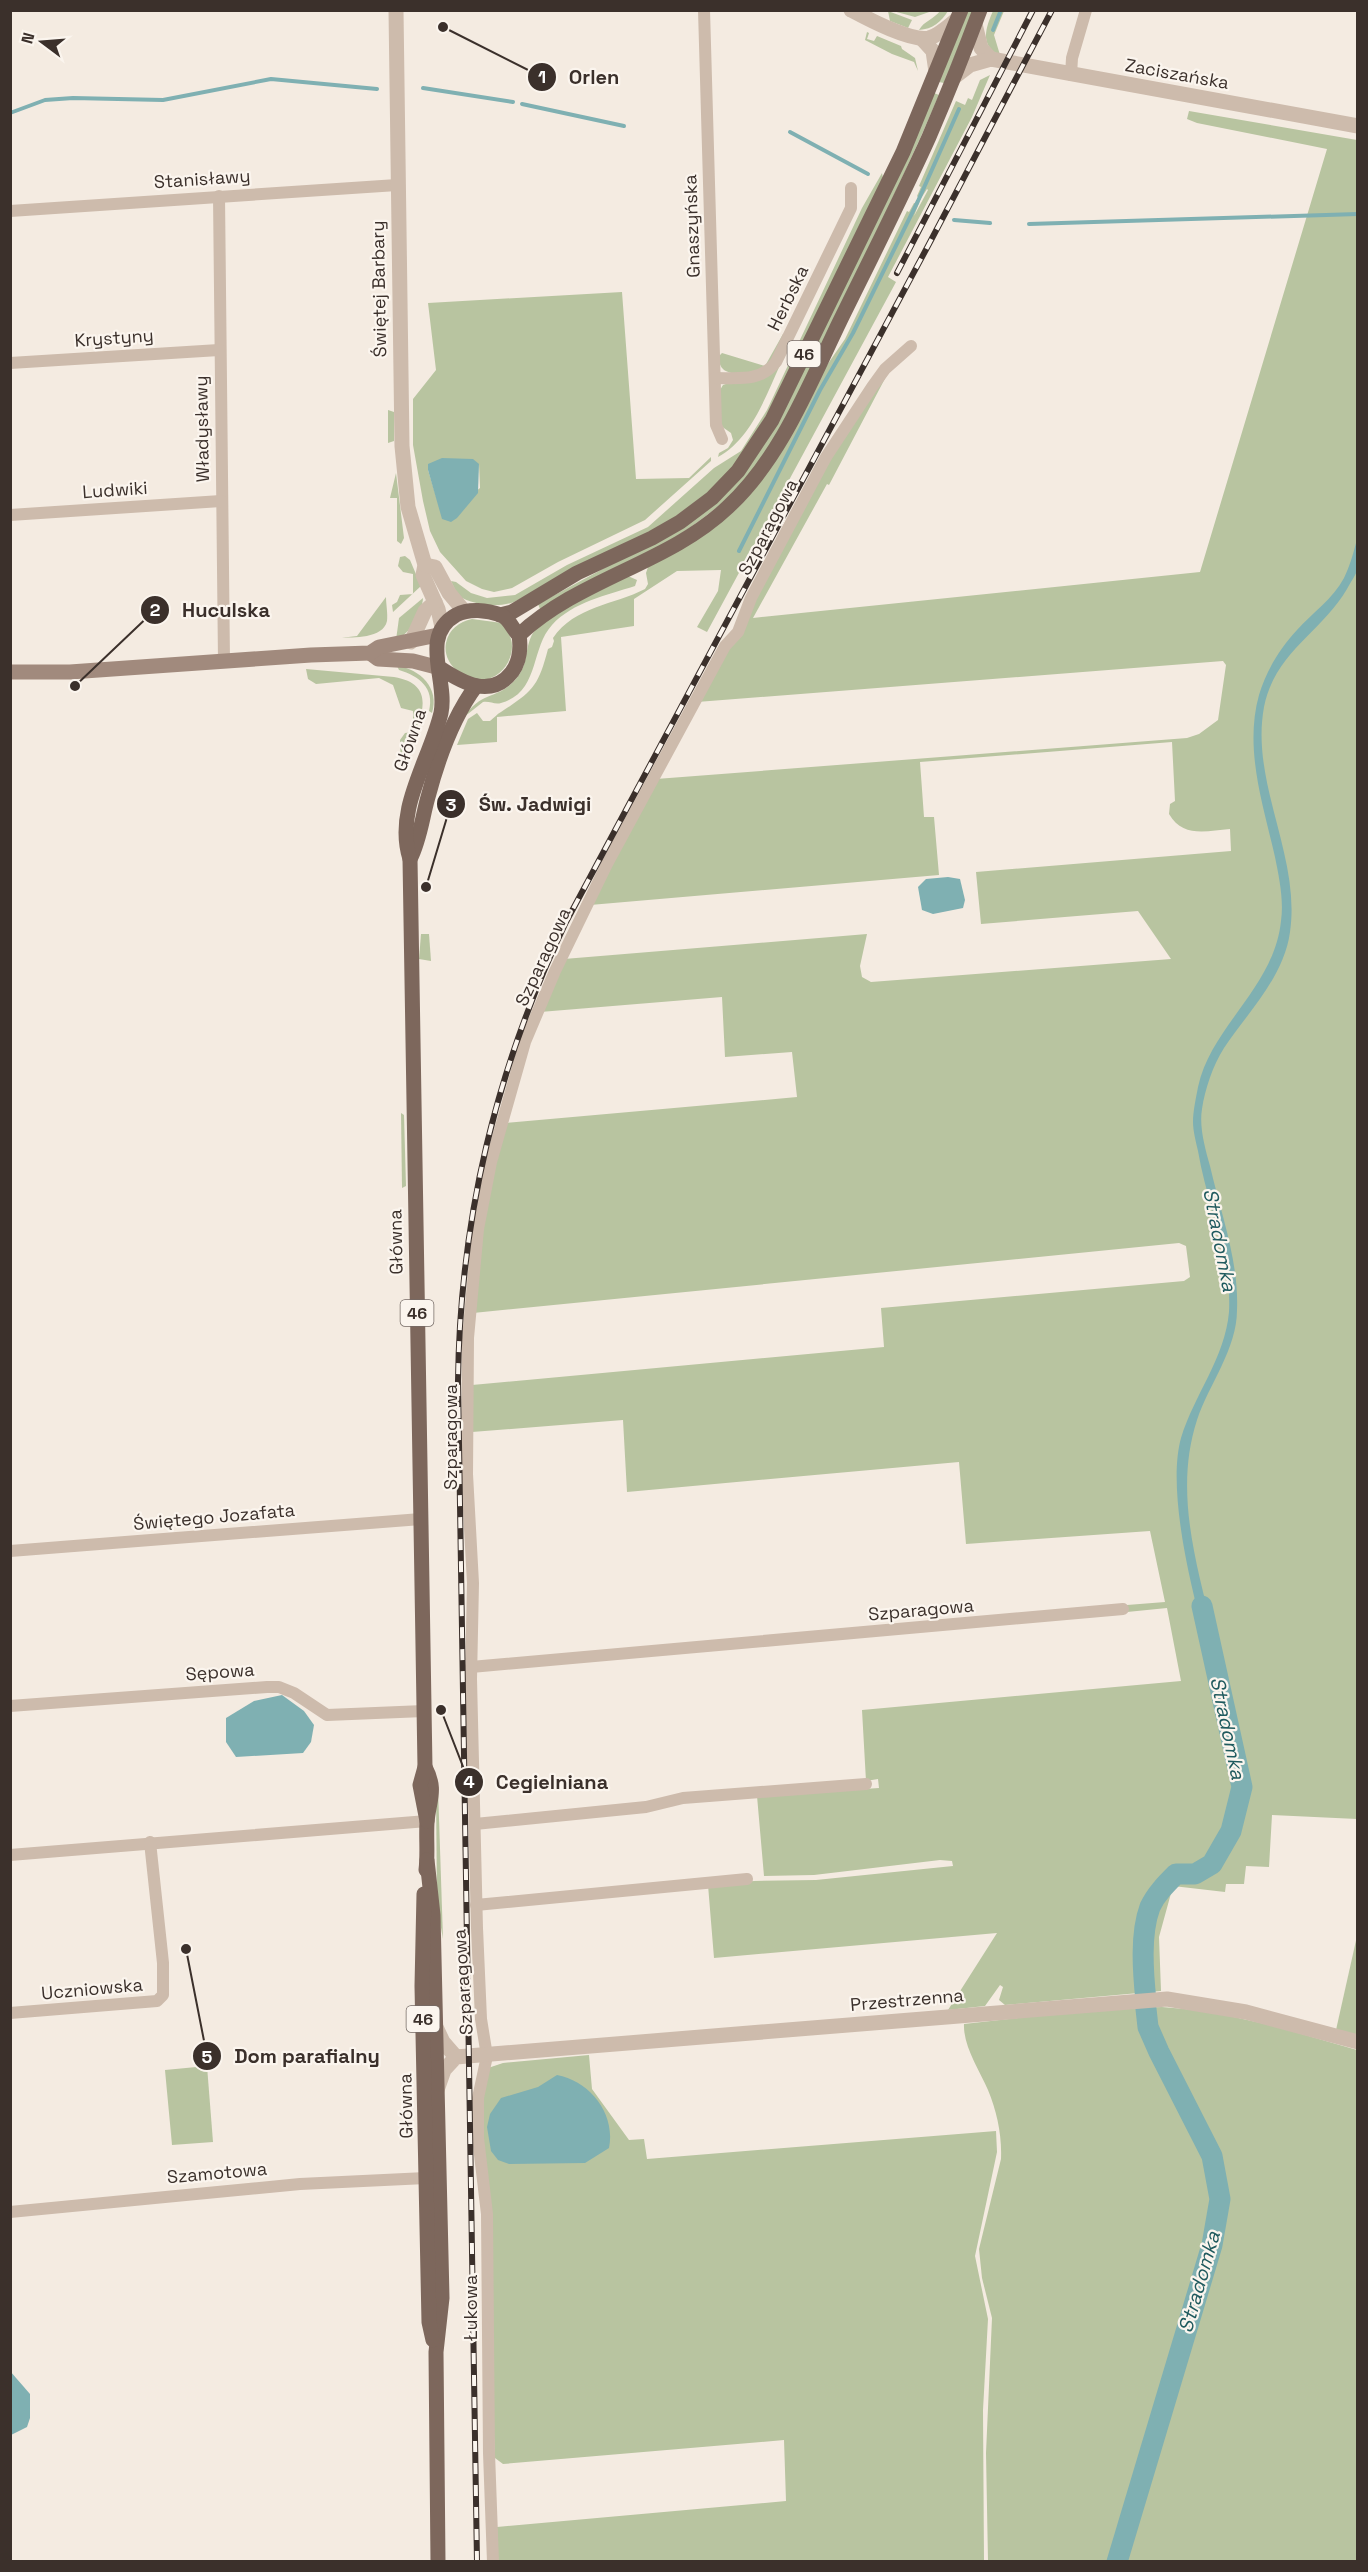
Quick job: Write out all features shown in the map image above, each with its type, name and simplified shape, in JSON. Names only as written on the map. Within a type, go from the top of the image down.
[{"type":"main road","name":"46","points":[[500,615],[512,612],[577,573],[680,522],[712,498],[738,471],[763,436],[781,402],[903,152],[959,15]]},
{"type":"main road","name":"46","points":[[519,635],[538,618],[592,586],[666,551],[701,530],[728,507],[754,479],[778,444],[813,378],[918,160],[978,17]]},
{"type":"main road","points":[[10,672],[70,672],[370,653],[379,646],[411,642],[440,631],[453,617],[464,611],[480,610],[500,615],[519,635],[521,644],[517,662],[507,677],[492,687],[462,682],[440,668],[413,661],[378,659],[370,653]]},
{"type":"main road","name":"46","points":[[440,631],[436,654],[440,668]]},
{"type":"main road","name":"Główna","points":[[436,2352],[429,2322],[426,2178],[423,1942],[427,1821],[420,1785],[425,1767],[410,859],[405,845],[412,800],[441,712],[443,696],[440,668]]},
{"type":"main road","name":"Główna","points":[[410,859],[417,845],[435,772],[462,707],[476,686]]},
{"type":"main road","name":"Główna","points":[[427,1860],[434,1915],[442,2298],[436,2352],[438,2562]]},
{"type":"street","name":"Świętej Barbary","points":[[396,10],[402,446],[408,507],[425,565],[423,575],[435,602],[440,631]]},
{"type":"street","name":"Gnaszyńska","points":[[704,10],[716,425],[722,439]]},
{"type":"street","points":[[852,10],[886,27],[922,39],[933,51],[936,72]]},
{"type":"street","points":[[1071,75],[1072,57],[1086,10]]},
{"type":"street","points":[[922,39],[936,35],[959,15]]},
{"type":"street","points":[[953,78],[970,65],[991,59],[981,48],[978,17]]},
{"type":"street","name":"Zaciszańska","points":[[991,59],[1358,126]]},
{"type":"street","name":"Stanisławy","points":[[10,211],[397,185]]},
{"type":"street","name":"Herbska","points":[[715,378],[755,377],[766,372],[776,362],[851,208],[851,188]]},
{"type":"street","name":"Władysławy","points":[[219,196],[224,661]]},
{"type":"street","name":"Szparagowa","points":[[487,2056],[481,2010],[476,1905],[471,1667],[472,1583],[467,1474],[469,1313],[483,1196],[525,1042],[555,971],[607,864],[715,663],[725,646],[738,632],[751,597],[821,465],[885,369],[911,346]]},
{"type":"street","name":"Krystyny","points":[[10,363],[219,350]]},
{"type":"street","name":"Ludwiki","points":[[10,515],[221,501]]},
{"type":"street","name":"Świętej Barbary","points":[[425,565],[435,567],[449,593],[464,611]]},
{"type":"street","points":[[411,642],[425,611],[435,602]]},
{"type":"street","name":"Świętego Jozafata","points":[[10,1551],[421,1519]]},
{"type":"street","name":"Szparagowa","points":[[471,1667],[1122,1609]]},
{"type":"street","name":"Sępowa","points":[[10,1706],[279,1687],[294,1693],[327,1715],[424,1711]]},
{"type":"street","points":[[475,1824],[646,1807],[682,1798],[866,1784]]},
{"type":"street","points":[[10,1855],[427,1821]]},
{"type":"street","name":"Uczniowska","points":[[10,2013],[157,2001],[163,1995],[163,1963],[150,1842]]},
{"type":"street","name":"Szparagowa","points":[[476,1905],[747,1879]]},
{"type":"street","name":"Przestrzenna","points":[[456,2057],[1167,1999],[1246,2012],[1358,2042]]},
{"type":"street","points":[[435,2025],[443,2042],[456,2057],[444,2070],[437,2091]]},
{"type":"street","name":"Łukowa","points":[[487,2056],[478,2098],[478,2138],[487,2214],[489,2453],[493,2562]]},
{"type":"street","name":"Szamotowa","points":[[10,2212],[300,2184],[426,2178]]},
{"type":"green space","points":[[888,11],[912,20],[908,28],[890,21]]},
{"type":"green space","points":[[893,11],[932,11],[915,17]]},
{"type":"green space","points":[[940,11],[948,11],[936,24],[919,30],[924,24]]},
{"type":"green space","points":[[968,11],[973,11],[944,83],[939,82]]},
{"type":"green space","points":[[993,11],[1004,11],[994,35],[1000,55],[989,47],[986,36]]},
{"type":"green space","points":[[867,32],[869,33],[867,39],[874,41],[877,36],[901,46],[915,58],[918,71],[914,62],[865,40]]},
{"type":"green space","points":[[990,75],[972,117],[888,277],[896,282],[707,632],[697,627],[718,591],[721,570],[677,571],[634,599],[634,626],[561,637],[566,711],[497,717],[497,742],[457,745],[468,719],[477,713],[483,721],[490,721],[533,687],[541,672],[548,649],[552,647],[553,638],[562,627],[572,619],[596,607],[645,589],[648,584],[646,573],[648,567],[716,526],[845,339],[907,211],[909,212],[914,203],[919,203],[914,216],[928,190],[920,200],[917,196],[921,187],[919,186],[956,101],[965,105],[968,98],[972,100],[980,80]]},
{"type":"green space","points":[[934,93],[939,95],[913,155],[798,396],[776,437],[750,475],[713,511],[666,543],[540,609],[538,604],[612,564],[751,464],[770,435]]},
{"type":"green space","points":[[1189,111],[1357,140],[1357,1819],[1272,1815],[1269,1867],[1246,1866],[1244,1884],[1226,1884],[1225,1892],[1173,1886],[1159,1937],[1161,1991],[1005,2005],[999,2000],[1003,1987],[1000,1985],[985,2006],[948,2010],[997,1933],[714,1958],[708,1885],[754,1881],[816,1880],[953,1866],[952,1861],[940,1860],[814,1875],[764,1876],[757,1796],[879,1788],[878,1779],[866,1781],[862,1710],[1181,1681],[1167,1608],[1127,1612],[1127,1605],[1165,1602],[1150,1531],[966,1544],[959,1462],[627,1492],[623,1420],[472,1432],[472,1385],[884,1347],[881,1308],[1184,1281],[1190,1277],[1186,1246],[1179,1243],[473,1313],[487,1195],[506,1123],[797,1097],[792,1052],[725,1057],[722,997],[540,1012],[564,959],[867,934],[860,966],[862,977],[871,982],[1171,959],[1138,911],[981,924],[976,872],[1231,851],[1230,829],[1188,830],[1175,822],[1169,814],[1170,804],[1175,801],[1172,742],[920,762],[924,817],[934,817],[939,875],[590,905],[656,779],[1187,738],[1199,734],[1218,720],[1226,665],[1223,661],[697,702],[812,491],[890,369],[829,485],[827,484],[753,618],[1200,572],[1327,149],[1197,123],[1187,119]]},
{"type":"green space","points":[[882,173],[883,178],[776,399],[741,458],[713,489],[668,522],[514,602],[486,605],[458,596],[451,581],[471,593],[487,598],[515,595],[567,565],[648,527],[714,468],[741,451],[767,410],[862,208]]},
{"type":"green space","points":[[622,292],[636,479],[689,478],[711,457],[711,461],[645,520],[558,562],[512,588],[494,592],[466,581],[440,552],[430,531],[413,445],[413,399],[436,370],[428,303]],"holes":[[[479,464],[480,488],[443,519],[428,470]]]},
{"type":"green space","points":[[783,334],[786,336],[778,351],[764,368],[739,374],[727,372],[721,366],[719,356],[722,353],[765,366]]},
{"type":"green space","points":[[780,365],[748,429],[740,440],[718,457],[719,453],[728,448],[733,440],[731,433],[721,426],[720,390],[723,385]]},
{"type":"green space","points":[[388,410],[394,412],[394,441],[388,443]]},
{"type":"green space","points":[[396,473],[404,538],[401,544],[397,541],[397,498],[390,498]]},
{"type":"green space","points":[[405,556],[410,560],[421,586],[413,593],[413,574],[403,572],[398,566],[400,557]]},
{"type":"green space","points":[[628,576],[637,580],[635,586],[580,605],[560,617],[552,625],[545,635],[533,669],[522,690],[499,703],[483,702],[464,717],[477,703],[502,690],[515,680],[522,669],[530,639],[540,625],[577,601]]},
{"type":"green space","points":[[412,594],[393,612],[392,605],[397,602],[400,595]]},
{"type":"green space","points":[[386,597],[387,621],[380,631],[367,636],[340,638],[357,636]]},
{"type":"green space","points":[[423,598],[414,622],[406,633],[396,640],[399,618]]},
{"type":"green space","points":[[472,619],[502,623],[511,639],[511,653],[506,666],[496,675],[483,680],[476,680],[461,674],[447,657],[446,643],[452,630],[459,624]]},
{"type":"green space","points":[[397,666],[413,671],[426,681],[433,696],[432,713],[429,711],[430,696],[424,684],[399,670]]},
{"type":"green space","points":[[306,669],[394,677],[416,686],[423,702],[422,712],[410,743],[404,742],[402,749],[407,751],[401,768],[400,740],[405,733],[413,732],[413,711],[401,708],[393,685],[379,678],[316,684],[308,679]]},
{"type":"green space","points":[[421,934],[429,934],[431,961],[419,959]]},
{"type":"green space","points":[[401,1113],[404,1115],[406,1186],[402,1188]]},
{"type":"green space","points":[[436,1788],[438,1788],[443,1939],[437,1905]]},
{"type":"green space","points":[[1357,1936],[1357,2036],[1336,2030]]},
{"type":"green space","points":[[1162,2007],[1207,2011],[1274,2026],[1357,2050],[1357,2561],[988,2561],[986,2453],[992,2318],[982,2278],[979,2249],[1001,2159],[1001,2150],[1000,2132],[994,2107],[966,2041],[964,2024],[1098,2009]]},
{"type":"green space","points":[[589,2055],[592,2089],[629,2140],[644,2139],[647,2159],[996,2131],[997,2152],[975,2256],[988,2319],[983,2410],[984,2561],[498,2561],[497,2527],[786,2501],[784,2440],[503,2464],[495,2458],[480,2111],[488,2068],[503,2063]]},
{"type":"green space","points":[[207,2066],[213,2142],[172,2145],[165,2070]]},
{"type":"water","points":[[442,458],[473,459],[479,464],[478,493],[451,522],[442,519],[428,470],[428,464]]},
{"type":"water","points":[[1357,539],[1358,568],[1347,589],[1325,618],[1288,657],[1270,688],[1264,707],[1262,735],[1264,764],[1289,875],[1290,932],[1281,964],[1273,979],[1216,1062],[1207,1085],[1202,1109],[1204,1145],[1224,1220],[1237,1292],[1236,1324],[1232,1339],[1197,1420],[1190,1447],[1187,1473],[1187,1500],[1194,1553],[1213,1632],[1204,1635],[1182,1536],[1178,1509],[1177,1459],[1187,1422],[1222,1345],[1229,1312],[1229,1291],[1223,1251],[1195,1136],[1194,1109],[1205,1065],[1215,1045],[1267,967],[1276,945],[1281,921],[1279,881],[1254,756],[1253,736],[1259,695],[1274,660],[1285,644],[1339,586],[1348,569]]},
{"type":"water","points":[[948,877],[960,879],[965,900],[963,908],[933,914],[922,910],[918,887],[926,879]]},
{"type":"water","points":[[282,1695],[304,1711],[314,1725],[311,1742],[303,1753],[236,1757],[226,1742],[226,1718],[254,1701]]},
{"type":"water","points":[[557,2075],[580,2084],[598,2101],[608,2123],[609,2148],[585,2163],[509,2164],[498,2160],[491,2151],[487,2127],[490,2114],[501,2098],[538,2087]]},
{"type":"water","points":[[10,2371],[30,2394],[30,2418],[27,2427],[11,2435]]},
{"type":"waterway","points":[[993,30],[1001,10]]},
{"type":"waterway","points":[[10,113],[45,100],[73,98],[163,100],[271,79],[377,89]]},
{"type":"waterway","points":[[423,88],[513,102]]},
{"type":"waterway","points":[[522,104],[624,126]]},
{"type":"waterway","points":[[739,551],[820,390],[853,333],[918,201],[959,109]]},
{"type":"waterway","points":[[790,132],[868,174]]},
{"type":"waterway","points":[[1029,224],[1358,214]]},
{"type":"waterway","points":[[954,220],[990,223]]},
{"type":"waterway","name":"Stradomka","points":[[1146,2001],[1143,1966],[1144,1941],[1150,1907],[1158,1893],[1176,1874],[1195,1874],[1212,1864],[1231,1831],[1242,1787],[1202,1606]]},
{"type":"waterway","name":"Stradomka","points":[[1117,2562],[1212,2245],[1220,2199],[1212,2156],[1159,2052],[1148,2027],[1146,2009]]},
{"type":"railway","points":[[897,273],[1033,10]]},
{"type":"railway","points":[[477,2562],[458,1381],[460,1321],[466,1261],[486,1146],[520,1033],[541,977],[566,922],[1052,10]]},
{"type":"place","name":"Orlen","points":[[443,27]]},
{"type":"place","name":"Huculska","points":[[75,686]]},
{"type":"place","name":"Św. Jadwigi","points":[[426,887]]},
{"type":"place","name":"Cegielniana","points":[[441,1710]]},
{"type":"place","name":"Dom parafialny","points":[[186,1949]]}]
